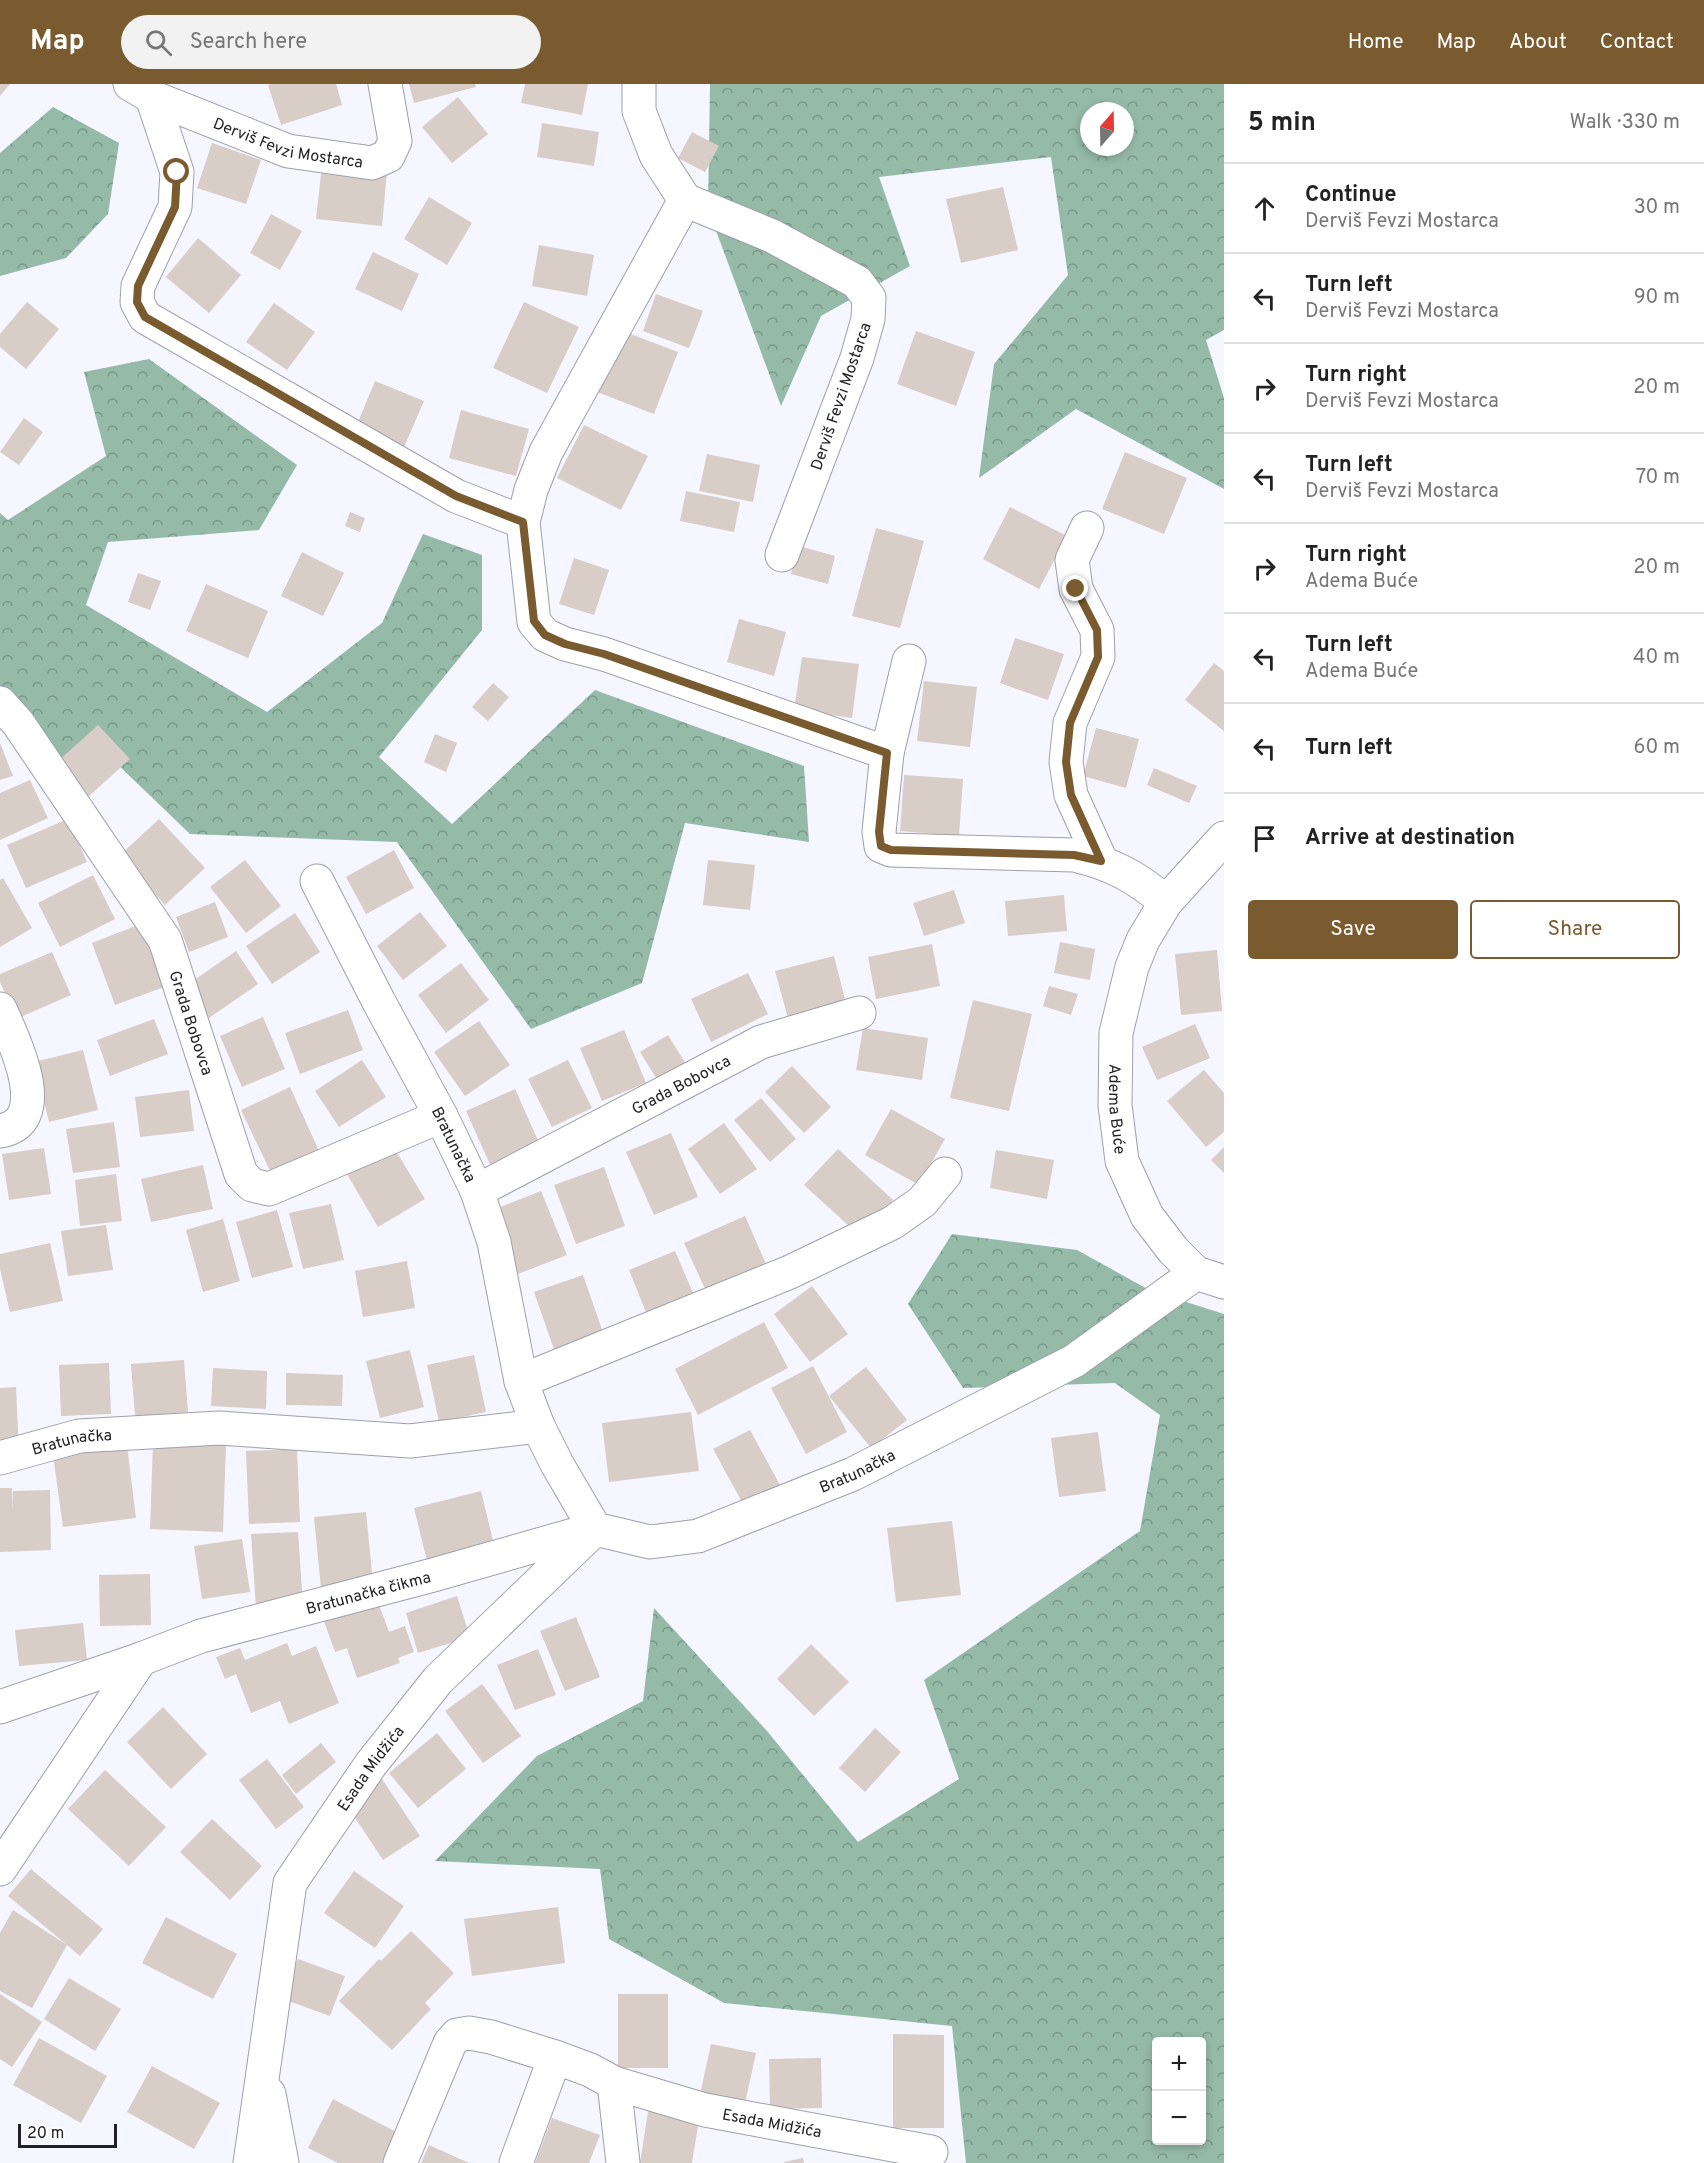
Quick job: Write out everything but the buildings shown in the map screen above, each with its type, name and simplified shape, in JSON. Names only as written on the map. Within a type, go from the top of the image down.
[{"type":"street","name":"Derviš Fevzi Mostarca","points":[[141,90],[288,151],[372,163],[388,156],[395,141],[385,84]]},
{"type":"street","points":[[639,84],[639,111],[656,155],[685,200],[546,453],[531,490],[523,522],[534,621],[545,635],[565,644],[604,654],[887,753]]},
{"type":"street","name":"Derviš Fevzi Mostarca","points":[[141,90],[177,172],[175,207],[138,286],[137,302],[145,317],[456,496],[523,522]]},
{"type":"street","name":"Derviš Fevzi Mostarca","points":[[685,200],[772,236],[857,282],[870,298],[868,318],[857,358],[782,555]]},
{"type":"street","points":[[1087,528],[1072,560],[1076,589],[1097,630],[1098,657],[1070,723],[1066,762],[1071,795],[1101,861]]},
{"type":"street","points":[[909,661],[887,753],[879,832],[881,846],[891,850],[1074,855],[1101,861],[1144,884],[1166,902]]},
{"type":"street","name":"Grada Bobovca","points":[[0,703],[18,723],[165,940],[241,1174],[252,1185],[269,1189],[441,1116]]},
{"type":"street","name":"Adema Buće","points":[[1210,1278],[1173,1250],[1147,1216],[1122,1161],[1114,1105],[1116,1033],[1132,967],[1143,940],[1166,902],[1219,853]]},
{"type":"street","name":"Bratunačka","points":[[317,881],[441,1116],[477,1191],[494,1242],[521,1381],[538,1426],[595,1529],[650,1542],[698,1536],[853,1474],[1074,1361],[1210,1278]]},
{"type":"street","points":[[0,1009],[19,1051],[29,1096],[23,1116],[11,1129],[0,1131]]},
{"type":"street","name":"Grada Bobovca","points":[[477,1191],[761,1042],[859,1013]]},
{"type":"street","points":[[521,1381],[790,1272],[882,1228],[922,1202],[945,1174]]},
{"type":"street","name":"Bratunačka","points":[[0,1458],[79,1436],[219,1428],[410,1441],[538,1426]]},
{"type":"street","name":"Bratunačka čikma","points":[[0,1707],[201,1636],[433,1575],[595,1529]]},
{"type":"street","name":"Esada Midžića","points":[[250,2163],[265,2071],[290,1883],[371,1764],[438,1680],[595,1529]]},
{"type":"street","points":[[0,1869],[141,1659]]},
{"type":"street","name":"Esada Midžića","points":[[400,2163],[450,2043],[457,2035],[469,2033],[555,2056],[590,2070],[614,2083],[705,2110],[932,2152]]},
{"type":"street","points":[[516,2163],[555,2056]]},
{"type":"street","name":"Esada Midžića","points":[[265,2071],[282,2163]]},
{"type":"street","points":[[614,2083],[623,2163]]},
{"type":"green space","points":[[710,84],[1224,84],[1224,330],[1206,340],[1224,398],[1224,489],[1076,409],[979,478],[994,364],[1068,275],[1051,157],[879,177],[910,266],[821,316],[781,406],[708,209]]},
{"type":"green space","points":[[53,107],[119,143],[108,214],[66,258],[0,276],[0,153]]},
{"type":"green space","points":[[149,359],[297,465],[259,530],[108,542],[86,605],[267,712],[382,623],[423,534],[482,555],[482,630],[379,757],[452,824],[595,690],[804,766],[809,842],[685,823],[642,983],[531,1029],[397,842],[190,834],[115,762],[29,760],[0,726],[0,513],[8,520],[106,456],[84,372]]},
{"type":"green space","points":[[952,1234],[1077,1250],[1151,1291],[1224,1314],[1224,2163],[966,2163],[952,2026],[724,2003],[609,1939],[600,1869],[435,1861],[537,1756],[643,1701],[654,1608],[767,1731],[858,1842],[959,1779],[924,1680],[1140,1531],[1160,1415],[1115,1383],[963,1388],[908,1304]]},
{"type":"route","points":[[177,172],[175,207],[138,286],[137,302],[145,317],[456,496],[523,522],[534,621],[545,635],[565,644],[604,654],[887,753],[879,832],[881,846],[891,850],[1074,855],[1101,861],[1071,795],[1066,762],[1070,723],[1098,657],[1097,630],[1076,589]]}]
